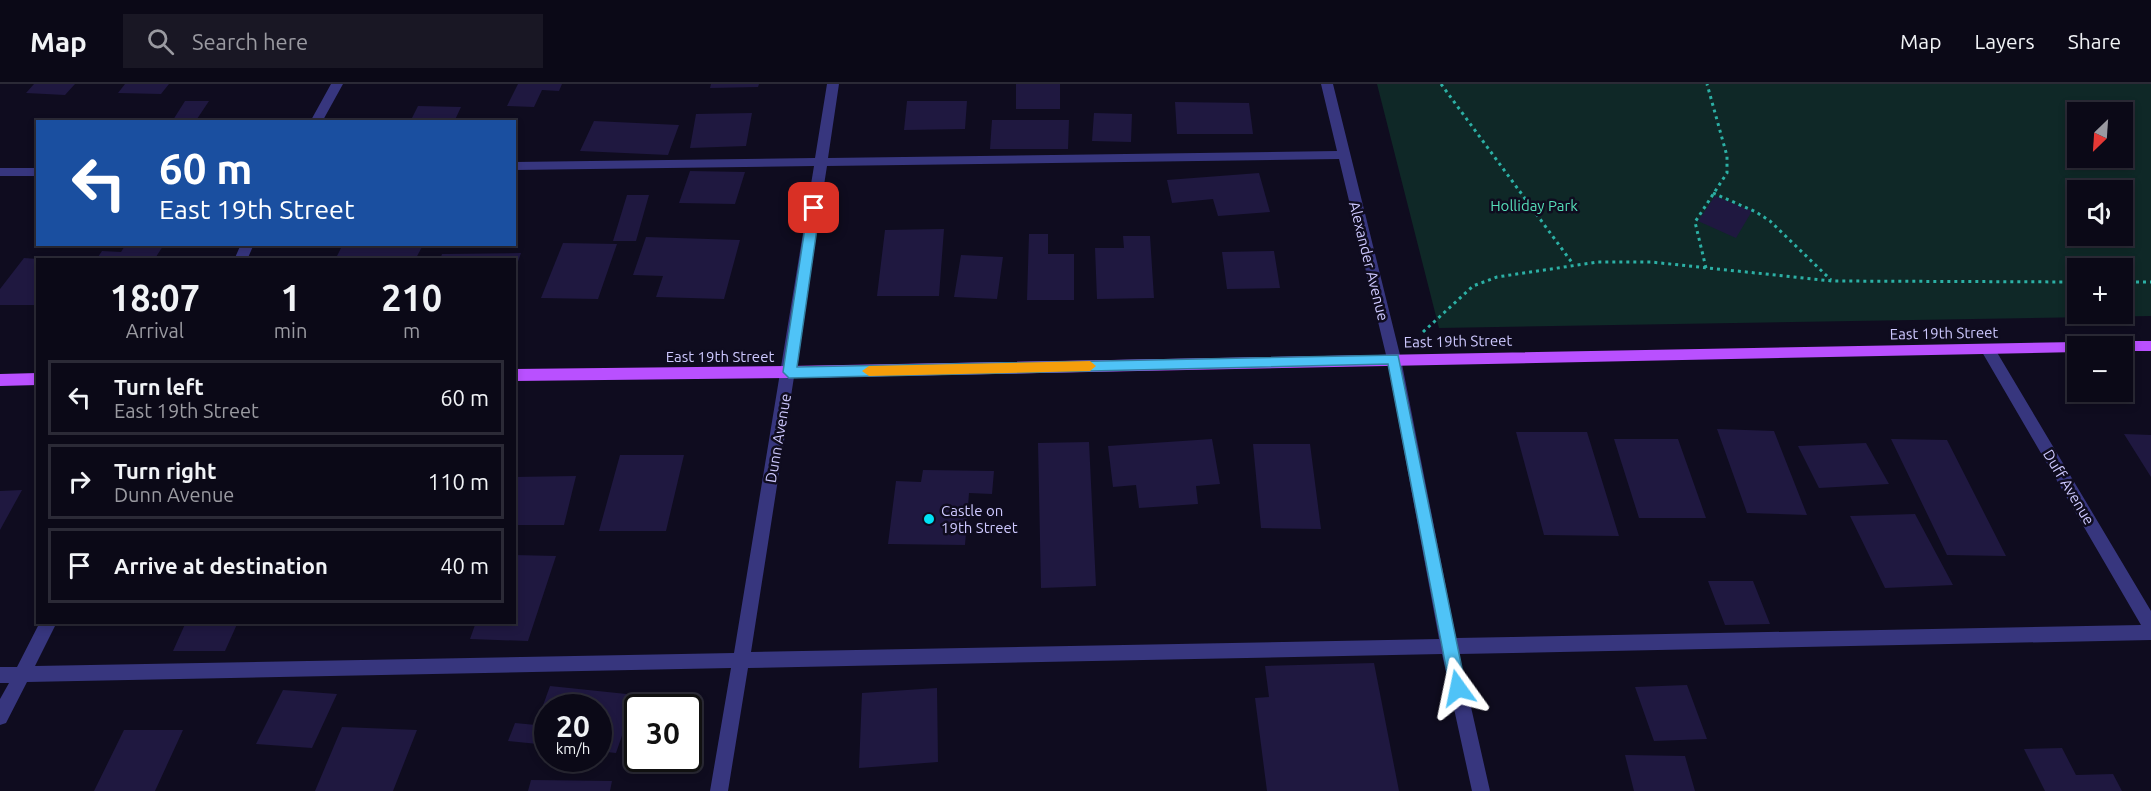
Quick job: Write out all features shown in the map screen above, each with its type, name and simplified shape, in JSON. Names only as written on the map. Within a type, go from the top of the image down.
[{"type":"main road","points":[[2133,346],[2151,346]]},
{"type":"main road","name":"East 19th Street","points":[[516,375],[789,372],[2067,347]]},
{"type":"main road","points":[[0,380],[36,379]]},
{"type":"street","points":[[317,120],[337,84]]},
{"type":"street","name":"Dunn Avenue","points":[[719,791],[789,372],[833,84]]},
{"type":"street","name":"Alexander Avenue","points":[[1327,84],[1394,359],[1449,646],[1481,791]]},
{"type":"street","points":[[516,166],[1343,155]]},
{"type":"street","points":[[0,172],[36,172]]},
{"type":"street","name":"Duff Avenue","points":[[1987,348],[2151,626]]},
{"type":"street","points":[[0,717],[48,624]]},
{"type":"street","points":[[0,675],[2151,632]]},
{"type":"path","points":[[1442,84],[1573,264]]},
{"type":"path","points":[[1706,268],[1695,222],[1727,173],[1727,156],[1707,84]]},
{"type":"path","points":[[1713,193],[1756,212],[1770,221],[1832,281]]},
{"type":"path","points":[[1394,359],[1473,286],[1497,278],[1573,264],[1625,261],[1832,281],[2067,282]]},
{"type":"path","points":[[2133,282],[2151,282]]},
{"type":"green space","name":"Holliday Park","points":[[1377,84],[2151,84],[2151,316],[2133,316],[2133,258],[2067,258],[2067,317],[1439,328]]},
{"type":"building","points":[[34,84],[75,84],[65,95],[26,93]]},
{"type":"building","points":[[125,84],[169,84],[161,94],[118,93]]},
{"type":"building","points":[[518,84],[562,84],[559,91],[542,90],[534,107],[507,106]]},
{"type":"building","points":[[711,84],[759,84],[758,87],[710,88]]},
{"type":"building","points":[[1016,84],[1060,84],[1060,109],[1016,109]]},
{"type":"building","points":[[185,101],[209,101],[197,119],[173,120]]},
{"type":"building","points":[[907,101],[967,101],[965,129],[904,130]]},
{"type":"building","points":[[1175,102],[1249,103],[1253,134],[1177,134]]},
{"type":"building","points":[[418,106],[461,107],[455,120],[411,120]]},
{"type":"building","points":[[752,113],[746,146],[690,148],[696,114]]},
{"type":"building","points":[[1094,113],[1132,114],[1131,142],[1092,141]]},
{"type":"building","points":[[992,120],[1069,120],[1068,149],[990,149]]},
{"type":"building","points":[[594,121],[679,125],[668,155],[580,151]]},
{"type":"building","points":[[690,171],[745,172],[735,204],[679,203]]},
{"type":"building","points":[[1259,173],[1270,212],[1218,216],[1213,199],[1172,203],[1167,180]]},
{"type":"building","points":[[627,195],[649,195],[636,241],[613,241]]},
{"type":"building","points":[[1715,196],[1752,211],[1736,238],[1698,221]]},
{"type":"building","points":[[944,229],[939,296],[877,296],[885,230]]},
{"type":"building","points":[[1029,234],[1048,234],[1048,254],[1074,254],[1074,300],[1027,300]]},
{"type":"building","points":[[1123,236],[1150,236],[1154,298],[1097,299],[1095,248],[1124,248]]},
{"type":"building","points":[[646,237],[740,240],[724,299],[656,297],[663,276],[633,275]]},
{"type":"building","points":[[563,243],[617,244],[598,299],[541,298]]},
{"type":"building","points":[[125,246],[163,246],[155,258],[97,258],[102,251],[121,252]]},
{"type":"building","points":[[342,246],[422,246],[416,258],[336,258]]},
{"type":"building","points":[[1274,251],[1280,288],[1227,289],[1222,252]]},
{"type":"building","points":[[521,253],[516,267],[516,258],[441,258],[442,254]]},
{"type":"building","points":[[961,255],[1003,257],[997,299],[954,297]]},
{"type":"building","points":[[24,258],[36,259],[36,305],[0,305],[0,289]]},
{"type":"building","points":[[1717,429],[1774,431],[1807,515],[1747,513]]},
{"type":"building","points":[[1516,432],[1587,432],[1619,536],[1544,535]]},
{"type":"building","points":[[2124,434],[2151,435],[2151,477]]},
{"type":"building","points":[[1212,439],[1220,484],[1196,486],[1198,504],[1139,508],[1136,485],[1113,487],[1108,446]]},
{"type":"building","points":[[1614,439],[1678,439],[1706,518],[1639,518]]},
{"type":"building","points":[[1891,439],[1947,440],[2006,556],[1947,555]]},
{"type":"building","points":[[1089,442],[1096,586],[1041,588],[1038,443]]},
{"type":"building","points":[[1866,443],[1889,484],[1819,488],[1798,446]]},
{"type":"building","points":[[1253,444],[1310,444],[1321,529],[1261,528]]},
{"type":"building","points":[[620,455],[684,455],[666,531],[599,531]]},
{"type":"building","name":"Castle on 19th Street","points":[[923,470],[994,471],[992,494],[969,493],[965,545],[888,544],[896,481],[921,482]]},
{"type":"building","points":[[576,476],[564,525],[516,525],[516,477]]},
{"type":"building","points":[[22,490],[0,530],[0,491]]},
{"type":"building","points":[[1915,514],[1953,585],[1885,588],[1850,516]]},
{"type":"building","points":[[516,555],[556,556],[528,641],[470,639],[475,624],[516,624]]},
{"type":"building","points":[[1708,581],[1753,581],[1770,624],[1725,625]]},
{"type":"building","points":[[185,624],[237,624],[225,651],[173,651]]},
{"type":"building","points":[[1374,663],[1399,791],[1267,791],[1255,698],[1269,697],[1265,666]]},
{"type":"building","points":[[1687,685],[1707,739],[1654,741],[1635,687]]},
{"type":"building","points":[[550,686],[626,694],[624,694],[624,730],[616,753],[612,753],[612,694],[547,694]]},
{"type":"building","points":[[937,688],[938,762],[859,768],[862,693]]},
{"type":"building","points":[[283,690],[337,694],[312,748],[256,744]]},
{"type":"building","points":[[515,723],[534,725],[534,744],[508,741]]},
{"type":"building","points":[[342,727],[417,730],[393,791],[315,791]]},
{"type":"building","points":[[124,730],[183,730],[155,791],[94,791]]},
{"type":"building","points":[[2062,748],[2076,775],[2113,774],[2122,791],[2045,791],[2024,749]]},
{"type":"building","points":[[1625,755],[1685,756],[1695,791],[1634,791]]},
{"type":"building","points":[[531,780],[612,781],[610,791],[528,791]]},
{"type":"slow traffic","points":[[869,371],[1090,366]]},
{"type":"place","name":"Castle on 19th Street","points":[[929,519]]},
{"type":"route","points":[[814,208],[789,372],[1394,359],[1458,688]]}]
